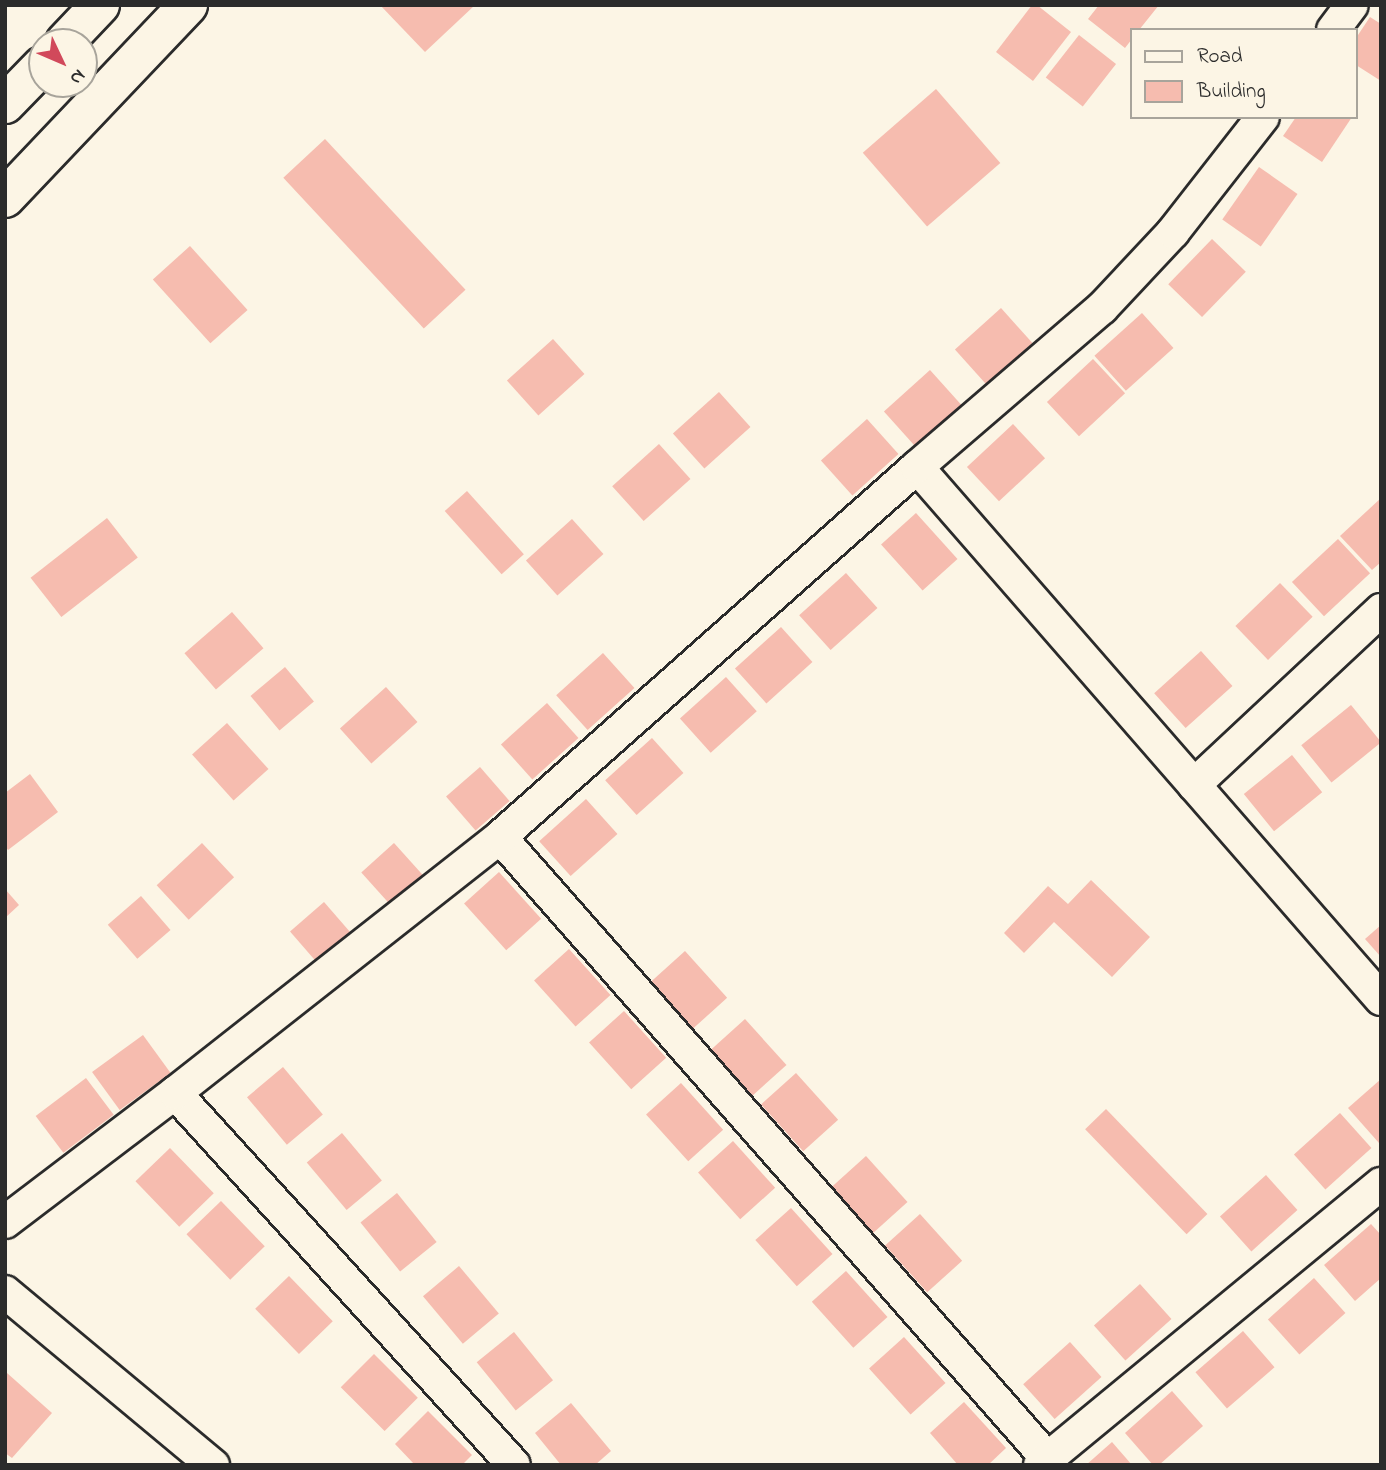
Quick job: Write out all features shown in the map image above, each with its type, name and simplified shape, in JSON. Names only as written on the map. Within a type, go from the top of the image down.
[{"type":"main road","points":[[78,28],[100,5]]},
{"type":"main road","points":[[5,198],[188,5]]},
{"type":"main road","points":[[5,104],[28,80]]},
{"type":"street","points":[[1334,28],[1352,5]]},
{"type":"street","points":[[5,1222],[175,1093],[500,837],[917,467],[1102,309],[1173,232],[1262,119]]},
{"type":"street","points":[[917,467],[1381,999]]},
{"type":"street","points":[[1194,785],[1381,610]]},
{"type":"street","points":[[500,837],[1044,1462],[1381,1184]]},
{"type":"street","points":[[175,1093],[514,1465]]},
{"type":"street","points":[[5,1292],[213,1465]]},
{"type":"building","points":[[380,5],[475,5],[425,52]]},
{"type":"building","points":[[1032,5],[1037,5],[1071,32],[1033,81],[996,52]]},
{"type":"building","points":[[1099,5],[1159,5],[1141,28],[1130,28],[1130,42],[1125,48],[1088,19]]},
{"type":"building","points":[[1370,17],[1381,24],[1381,81],[1358,66],[1358,35]]},
{"type":"building","points":[[1079,35],[1116,64],[1083,106],[1046,78]]},
{"type":"building","points":[[936,89],[1000,163],[927,227],[863,153]]},
{"type":"building","points":[[1295,119],[1351,119],[1322,162],[1283,136]]},
{"type":"building","points":[[325,139],[465,290],[424,329],[283,178]]},
{"type":"building","points":[[1259,167],[1298,194],[1261,246],[1222,219]]},
{"type":"building","points":[[1212,239],[1246,272],[1202,317],[1168,284]]},
{"type":"building","points":[[190,246],[248,310],[210,343],[153,279]]},
{"type":"building","points":[[1001,308],[1032,343],[986,384],[955,349]]},
{"type":"building","points":[[1142,313],[1173,348],[1126,391],[1094,356]]},
{"type":"building","points":[[553,339],[584,374],[538,415],[507,380]]},
{"type":"building","points":[[1093,359],[1125,393],[1079,436],[1047,402]]},
{"type":"building","points":[[930,370],[961,405],[915,446],[884,411]]},
{"type":"building","points":[[719,392],[750,427],[704,468],[673,433]]},
{"type":"building","points":[[867,419],[898,454],[852,495],[821,460]]},
{"type":"building","points":[[1013,424],[1045,458],[999,501],[967,467]]},
{"type":"building","points":[[659,444],[690,479],[644,521],[612,486]]},
{"type":"building","points":[[467,491],[524,554],[502,574],[445,511]]},
{"type":"building","points":[[1381,498],[1381,562],[1372,570],[1340,536]]},
{"type":"building","points":[[916,513],[957,559],[923,591],[881,544]]},
{"type":"building","points":[[107,518],[138,557],[61,617],[31,578]]},
{"type":"building","points":[[572,519],[603,554],[557,595],[526,560]]},
{"type":"building","points":[[1338,539],[1370,573],[1324,616],[1292,582]]},
{"type":"building","points":[[846,573],[877,608],[831,650],[799,615]]},
{"type":"building","points":[[1280,583],[1313,617],[1268,660],[1235,626]]},
{"type":"building","points":[[232,612],[263,648],[216,690],[184,653]]},
{"type":"building","points":[[781,627],[812,662],[766,703],[735,668]]},
{"type":"building","points":[[1201,651],[1232,686],[1186,728],[1154,693]]},
{"type":"building","points":[[603,653],[634,688],[588,730],[556,695]]},
{"type":"building","points":[[285,667],[314,701],[279,730],[251,696]]},
{"type":"building","points":[[726,677],[757,711],[711,753],[680,718]]},
{"type":"building","points":[[386,687],[417,722],[371,763],[340,728]]},
{"type":"building","points":[[547,703],[578,738],[532,779],[501,744]]},
{"type":"building","points":[[1351,705],[1381,742],[1331,783],[1301,745]]},
{"type":"building","points":[[227,723],[268,769],[234,801],[192,754]]},
{"type":"building","points":[[652,738],[683,773],[637,815],[605,780]]},
{"type":"building","points":[[1292,755],[1322,792],[1274,831],[1244,794]]},
{"type":"building","points":[[480,767],[510,801],[476,830],[446,797]]},
{"type":"building","points":[[30,774],[58,812],[8,850],[5,846],[5,793]]},
{"type":"building","points":[[586,799],[617,834],[571,876],[539,841]]},
{"type":"building","points":[[202,843],[234,877],[189,920],[157,885]]},
{"type":"building","points":[[394,843],[424,876],[391,906],[361,872]]},
{"type":"building","points":[[499,872],[541,919],[506,950],[464,903]]},
{"type":"building","points":[[1091,880],[1150,937],[1112,977],[1054,922],[1024,953],[1004,933],[1048,886],[1068,904]]},
{"type":"building","points":[[5,889],[19,905],[5,918]]},
{"type":"building","points":[[141,896],[171,930],[137,959],[108,925]]},
{"type":"building","points":[[324,902],[354,936],[320,965],[290,932]]},
{"type":"building","points":[[1381,925],[1381,957],[1365,939]]},
{"type":"building","points":[[569,949],[610,995],[576,1027],[534,980]]},
{"type":"building","points":[[685,951],[727,998],[692,1029],[650,982]]},
{"type":"building","points":[[624,1011],[666,1058],[631,1089],[589,1042]]},
{"type":"building","points":[[745,1019],[786,1065],[752,1097],[710,1050]]},
{"type":"building","points":[[143,1035],[171,1073],[120,1110],[92,1072]]},
{"type":"building","points":[[283,1067],[323,1114],[287,1145],[247,1097]]},
{"type":"building","points":[[796,1073],[838,1120],[803,1151],[761,1104]]},
{"type":"building","points":[[86,1078],[114,1115],[63,1153],[36,1116]]},
{"type":"building","points":[[1381,1079],[1381,1141],[1379,1143],[1348,1108]]},
{"type":"building","points":[[681,1083],[723,1130],[688,1161],[646,1114]]},
{"type":"building","points":[[1106,1109],[1207,1214],[1187,1234],[1085,1129]]},
{"type":"building","points":[[1340,1113],[1371,1148],[1325,1189],[1294,1154]]},
{"type":"building","points":[[342,1133],[382,1180],[347,1210],[307,1163]]},
{"type":"building","points":[[733,1141],[775,1188],[740,1219],[698,1172]]},
{"type":"building","points":[[170,1148],[214,1193],[179,1227],[135,1181]]},
{"type":"building","points":[[866,1156],[907,1202],[873,1234],[831,1187]]},
{"type":"building","points":[[1266,1175],[1297,1210],[1251,1251],[1220,1216]]},
{"type":"building","points":[[397,1193],[437,1242],[400,1272],[360,1223]]},
{"type":"building","points":[[221,1201],[265,1246],[230,1280],[186,1234]]},
{"type":"building","points":[[791,1208],[832,1254],[797,1286],[755,1240]]},
{"type":"building","points":[[920,1214],[962,1261],[927,1292],[885,1245]]},
{"type":"building","points":[[1371,1224],[1381,1235],[1381,1278],[1355,1301],[1324,1265]]},
{"type":"building","points":[[459,1266],[499,1313],[463,1344],[423,1296]]},
{"type":"building","points":[[846,1271],[887,1317],[853,1348],[812,1302]]},
{"type":"building","points":[[289,1276],[333,1321],[299,1354],[255,1309]]},
{"type":"building","points":[[1314,1278],[1345,1313],[1299,1354],[1268,1319]]},
{"type":"building","points":[[1140,1284],[1171,1319],[1125,1360],[1094,1325]]},
{"type":"building","points":[[1243,1331],[1274,1367],[1227,1409],[1195,1372]]},
{"type":"building","points":[[514,1332],[553,1380],[516,1410],[477,1362]]},
{"type":"building","points":[[904,1337],[945,1383],[911,1415],[869,1368]]},
{"type":"building","points":[[1070,1342],[1101,1377],[1055,1419],[1023,1384]]},
{"type":"building","points":[[374,1354],[418,1398],[385,1431],[341,1387]]},
{"type":"building","points":[[7,1373],[52,1413],[12,1458],[5,1453]]},
{"type":"building","points":[[1172,1391],[1203,1426],[1159,1465],[1153,1465],[1125,1433]]},
{"type":"building","points":[[964,1402],[1006,1448],[988,1465],[958,1465],[930,1433]]},
{"type":"building","points":[[571,1403],[611,1451],[595,1465],[561,1465],[535,1433]]},
{"type":"building","points":[[428,1411],[472,1455],[462,1465],[415,1465],[395,1444]]},
{"type":"building","points":[[1112,1442],[1132,1465],[1086,1465]]}]
